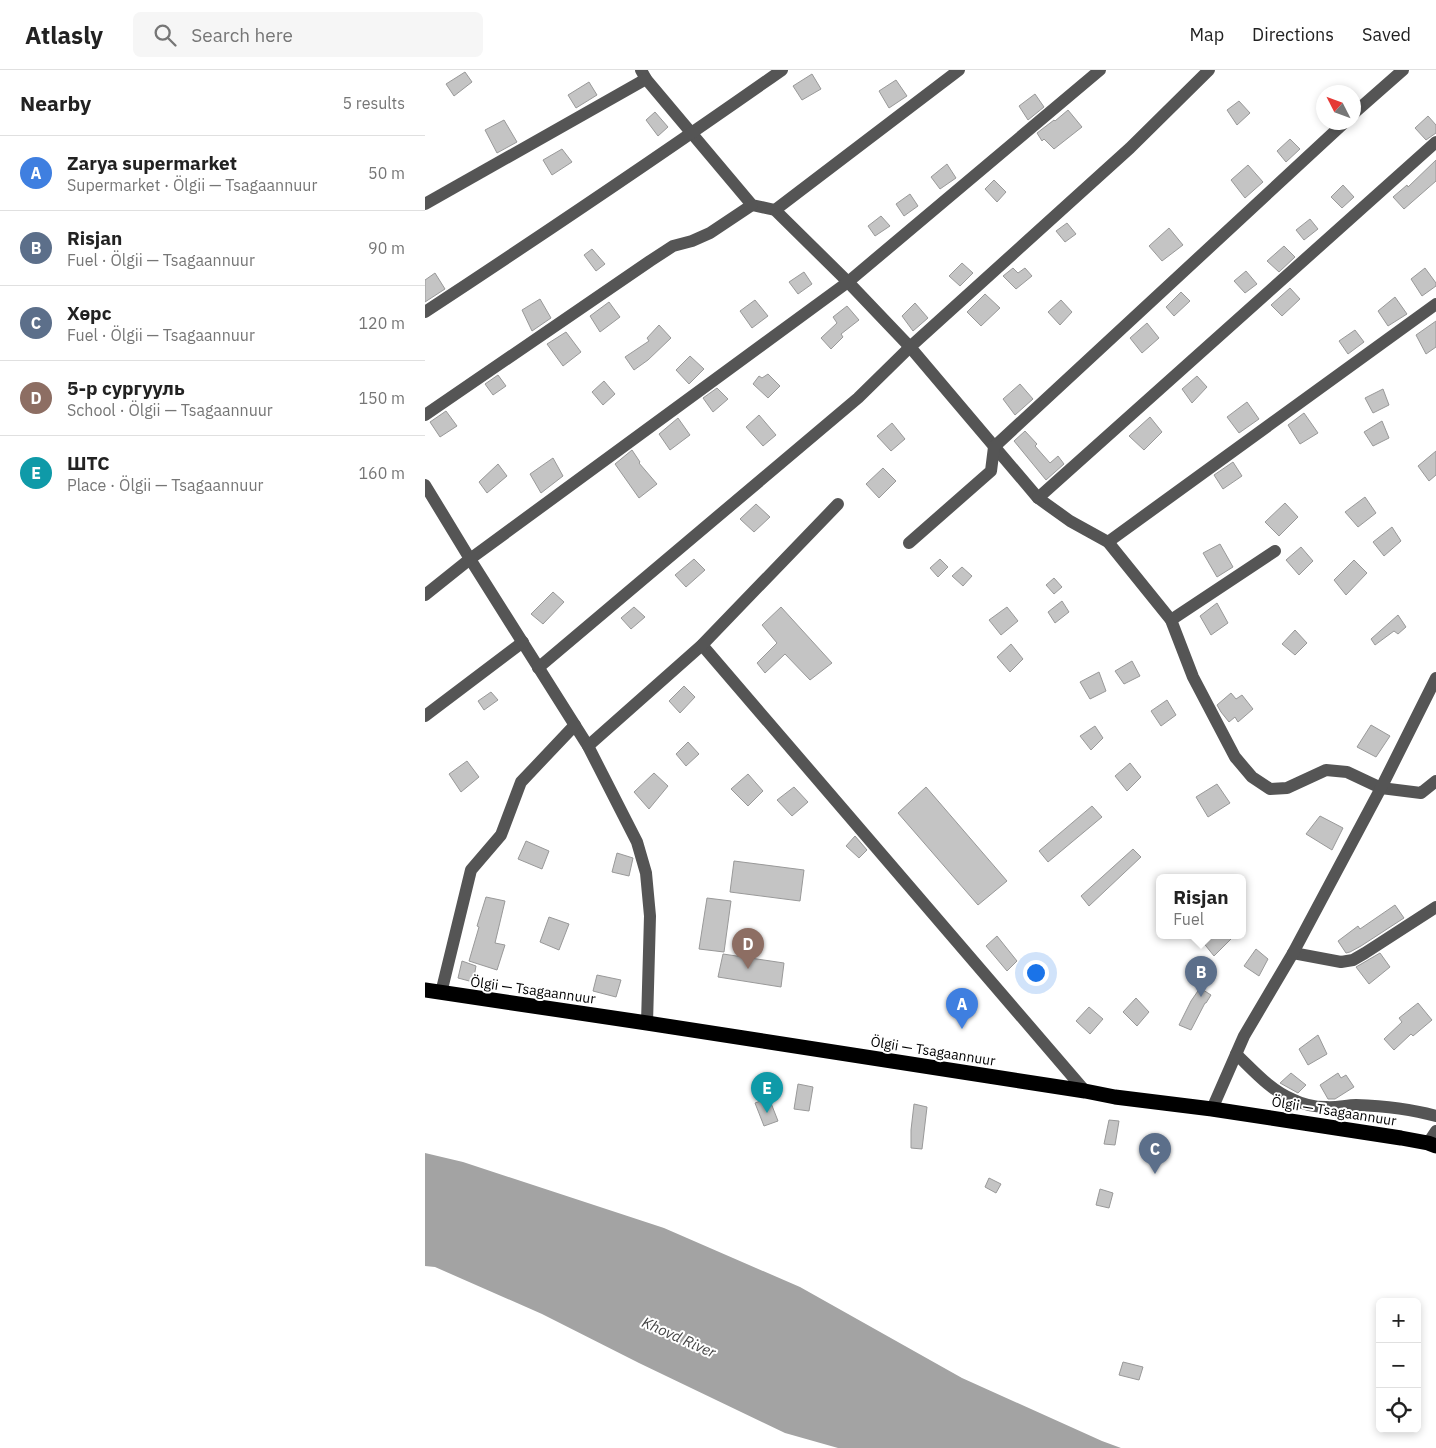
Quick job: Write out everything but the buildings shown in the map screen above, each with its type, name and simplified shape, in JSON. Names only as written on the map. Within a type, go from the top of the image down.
[{"type":"highway","name":"Ölgii — Tsagaannuur","points":[[425,990],[1115,1097],[1212,1108],[1433,1140]]},
{"type":"street","points":[[425,312],[523,248],[782,70]]},
{"type":"street","points":[[775,210],[959,70]]},
{"type":"street","points":[[425,594],[848,282],[1100,70]]},
{"type":"street","points":[[538,668],[858,398],[910,346],[1130,148],[1209,70]]},
{"type":"street","points":[[1361,107],[1403,70]]},
{"type":"street","points":[[425,204],[643,74],[752,205],[775,210],[910,346],[1038,498],[1069,521],[1108,542],[1171,620],[1193,677],[1235,757],[1252,778],[1269,789],[1287,788],[1325,770],[1347,772],[1381,788],[1421,793],[1436,781]]},
{"type":"street","points":[[909,543],[991,471],[994,447],[1336,130]]},
{"type":"street","points":[[1038,498],[1436,142]]},
{"type":"street","points":[[425,415],[673,246],[692,241],[752,205]]},
{"type":"street","points":[[1108,542],[1436,304]]},
{"type":"street","points":[[425,485],[588,746],[637,842],[646,874],[650,916],[647,1023]]},
{"type":"street","points":[[588,746],[702,645],[838,504]]},
{"type":"street","points":[[1171,620],[1275,551]]},
{"type":"street","points":[[425,716],[523,642]]},
{"type":"street","points":[[702,645],[1085,1091]]},
{"type":"street","points":[[1212,1108],[1243,1036],[1293,952],[1381,788],[1436,678]]},
{"type":"street","points":[[441,993],[471,870],[501,835],[521,782],[575,726]]},
{"type":"street","points":[[1293,952],[1347,962],[1365,953],[1436,907]]},
{"type":"street","points":[[1236,1054],[1271,1087],[1291,1099],[1305,1104],[1325,1107],[1355,1105],[1390,1108],[1436,1116]]},
{"type":"water","name":"Khovd River","points":[[425,1153],[463,1162],[664,1228],[800,1287],[962,1378],[1121,1448],[838,1448],[785,1433],[542,1314],[435,1267],[425,1266]]},
{"type":"place","name":"5-р сургууль","points":[[748,969]]},
{"type":"place","name":"Risjan","points":[[1201,997]]},
{"type":"place","name":"Zarya supermarket","points":[[962,1029]]},
{"type":"place","name":"ШТС","points":[[767,1113]]},
{"type":"place","name":"Хөрс","points":[[1155,1174]]}]
